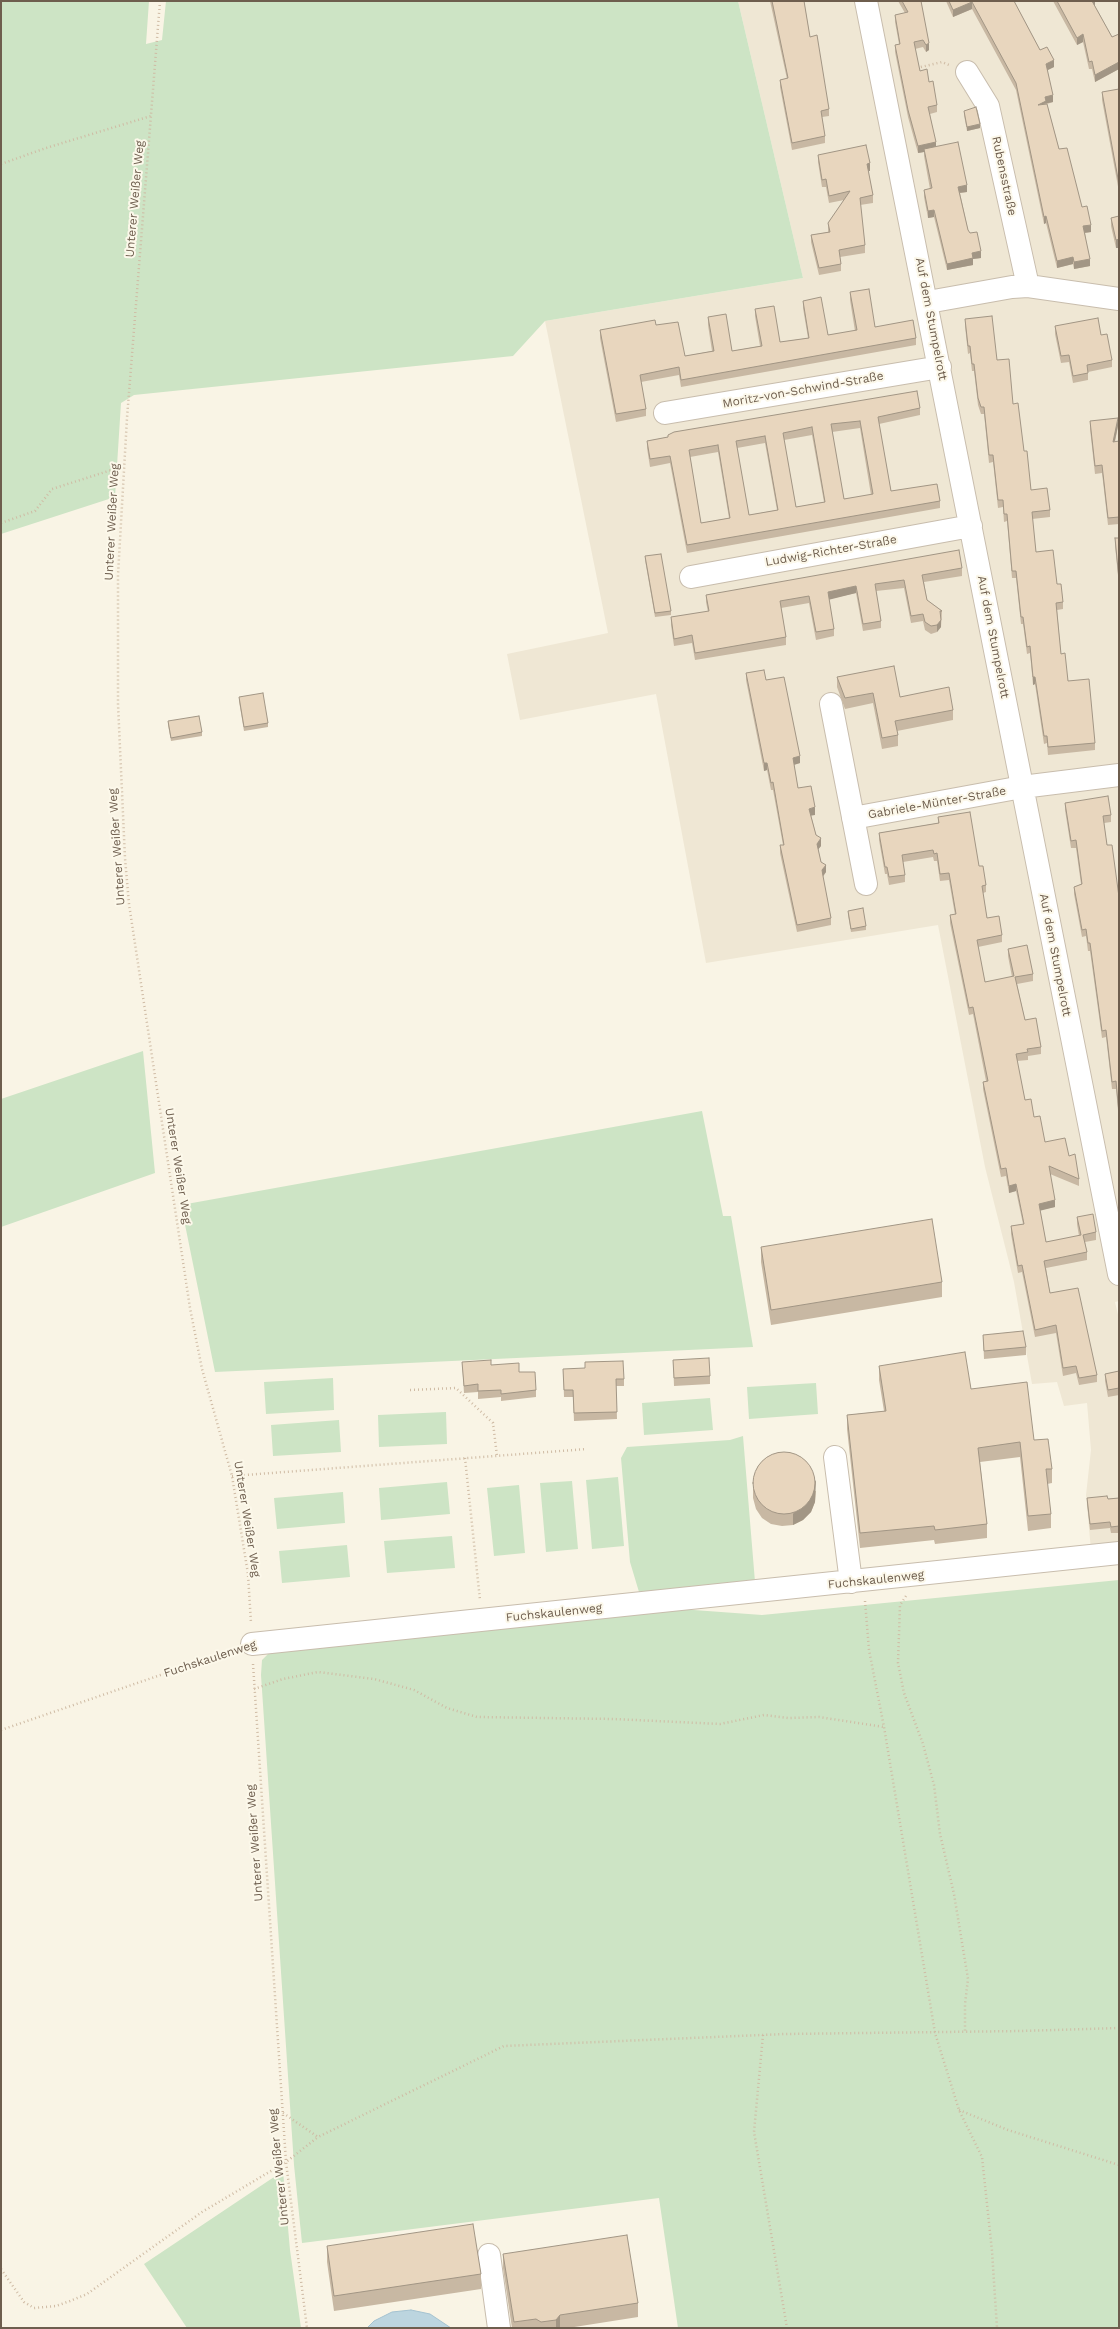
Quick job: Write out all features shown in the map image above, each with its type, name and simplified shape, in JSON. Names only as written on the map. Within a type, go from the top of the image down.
[{"type":"street","name":"Auf dem Stumpelrott","points":[[866,1],[928,302],[1022,787],[1119,1274]]},
{"type":"street","name":"Rubensstraße","points":[[967,72],[988,106],[1028,286]]},
{"type":"street","points":[[928,302],[1012,287],[1028,286],[1119,299]]},
{"type":"street","name":"Moritz-von-Schwind-Straße","points":[[665,413],[940,367]]},
{"type":"street","name":"Ludwig-Richter-Straße","points":[[691,577],[971,526]]},
{"type":"street","name":"Gabriele-Münter-Straße","points":[[831,704],[866,884]]},
{"type":"street","name":"Gabriele-Münter-Straße","points":[[854,818],[1022,787],[1119,775]]},
{"type":"street","points":[[835,1457],[850,1582]]},
{"type":"street","name":"Fuchskaulenweg","points":[[252,1644],[915,1576],[1119,1553]]},
{"type":"street","points":[[489,2255],[499,2328]]},
{"type":"path","name":"Unterer Weißer Weg","points":[[160,1],[124,466],[118,575],[118,704],[125,858],[129,904],[190,1308],[202,1370],[232,1476],[248,1574],[254,1689],[282,2112],[286,2162],[307,2328]]},
{"type":"path","points":[[912,69],[942,62],[967,72]]},
{"type":"path","points":[[1,164],[46,148],[151,116]]},
{"type":"path","points":[[1,523],[35,511],[52,489],[124,466]]},
{"type":"path","points":[[410,1390],[456,1388],[493,1423],[497,1456]]},
{"type":"path","points":[[232,1476],[587,1449]]},
{"type":"path","points":[[465,1458],[482,1620]]},
{"type":"path","points":[[915,1576],[914,1587],[900,1605],[898,1663],[904,1693],[923,1744],[934,1785],[940,1834],[954,1894],[968,1979],[964,2004],[964,2031]]},
{"type":"path","points":[[865,1601],[868,1650],[884,1727],[935,2033],[960,2110],[982,2157],[992,2251],[997,2328]]},
{"type":"path","name":"Fuchskaulenweg","points":[[1,1730],[252,1644]]},
{"type":"path","points":[[254,1689],[284,1679],[318,1672],[374,1678],[414,1690],[447,1708],[477,1717],[614,1719],[720,1724],[764,1715],[788,1718],[819,1717],[884,1727]]},
{"type":"path","points":[[1,2269],[24,2302],[34,2308],[56,2306],[87,2294],[202,2212],[286,2162],[318,2137],[504,2046],[763,2035],[935,2033],[964,2031],[1119,2028]]},
{"type":"path","points":[[763,2035],[754,2132],[787,2328]]},
{"type":"path","points":[[960,2110],[1008,2130],[1119,2165]]},
{"type":"path","points":[[282,2112],[318,2137]]},
{"type":"shaded area","points":[[738,1],[1119,1],[1119,1301],[1115,1302],[1119,1319],[1119,1547],[1091,1550],[1086,1495],[1091,1450],[1087,1403],[1064,1406],[1057,1382],[1032,1384],[1014,1282],[985,1167],[938,925],[706,963],[656,694],[520,720],[507,654],[608,633],[545,321],[803,278]]},
{"type":"green space","points":[[1,1],[149,1],[146,44],[162,40],[166,1],[738,1],[803,278],[545,321],[513,356],[134,395],[121,403],[115,497],[1,534]]},
{"type":"green space","points":[[143,1051],[155,1173],[1,1227],[1,1099]]},
{"type":"green space","points":[[702,1111],[723,1216],[731,1216],[753,1347],[215,1372],[181,1205]]},
{"type":"green space","points":[[333,1378],[334,1410],[266,1414],[264,1382]]},
{"type":"green space","points":[[816,1383],[818,1414],[749,1419],[747,1387]]},
{"type":"green space","points":[[710,1398],[713,1430],[644,1435],[642,1403]]},
{"type":"green space","points":[[446,1412],[447,1444],[379,1447],[378,1415]]},
{"type":"green space","points":[[339,1420],[341,1452],[273,1456],[271,1425]]},
{"type":"green space","points":[[743,1436],[755,1582],[639,1592],[630,1562],[621,1458],[627,1447],[730,1440]]},
{"type":"green space","points":[[618,1477],[624,1546],[592,1549],[586,1480]]},
{"type":"green space","points":[[572,1481],[578,1549],[546,1552],[540,1483]]},
{"type":"green space","points":[[447,1482],[450,1514],[381,1520],[379,1488]]},
{"type":"green space","points":[[519,1485],[525,1553],[494,1556],[487,1488]]},
{"type":"green space","points":[[343,1492],[345,1523],[277,1529],[274,1498]]},
{"type":"green space","points":[[452,1536],[455,1568],[387,1573],[384,1541]]},
{"type":"green space","points":[[347,1545],[350,1577],[282,1583],[279,1551]]},
{"type":"green space","points":[[1119,1580],[1119,2328],[678,2328],[659,2198],[302,2243],[294,2165],[261,1675],[262,1660],[271,1651],[680,1609],[762,1615]]},
{"type":"green space","points":[[283,2171],[290,2250],[301,2328],[187,2328],[144,2264]]},
{"type":"water","points":[[411,2310],[430,2314],[451,2328],[367,2328],[374,2321],[392,2312]]},
{"type":"building","points":[[772,1],[804,1],[810,37],[817,35],[829,109],[821,111],[825,136],[792,143],[780,80],[788,78]]},
{"type":"building","points":[[902,1],[921,1],[929,43],[926,45],[923,40],[914,42],[920,71],[927,69],[929,82],[933,81],[937,105],[928,107],[936,142],[918,146],[908,110],[895,45],[900,44],[895,15],[908,12]]},
{"type":"building","points":[[949,1],[1014,1],[1040,50],[1047,47],[1054,60],[1046,64],[1053,95],[1045,97],[1046,101],[1038,105],[1047,104],[1059,149],[1067,148],[1082,207],[1087,206],[1091,225],[1083,226],[1090,259],[1074,262],[1073,257],[1057,261],[1046,216],[1044,217],[1016,83],[972,2],[953,10]]},
{"type":"building","points":[[1057,1],[1092,1],[1112,37],[1119,34],[1119,62],[1095,75],[1092,61],[1089,62],[1083,34],[1077,38]]},
{"type":"building","points":[[1119,89],[1119,184],[1102,92]]},
{"type":"building","points":[[976,107],[980,124],[967,127],[964,111]]},
{"type":"building","points":[[958,142],[967,185],[958,187],[968,230],[970,233],[977,232],[981,251],[972,253],[973,258],[947,264],[934,210],[928,211],[924,190],[932,188],[924,149]]},
{"type":"building","points":[[866,145],[870,163],[867,164],[873,195],[860,198],[865,245],[839,250],[841,264],[819,268],[811,235],[830,232],[828,223],[850,191],[829,196],[826,179],[822,180],[818,155]]},
{"type":"building","points":[[1119,216],[1119,239],[1116,240],[1111,218]]},
{"type":"building","points":[[869,289],[875,327],[913,320],[916,338],[681,380],[679,367],[640,375],[646,409],[616,414],[600,330],[655,320],[656,325],[678,322],[685,356],[714,351],[708,317],[726,314],[732,351],[762,346],[755,309],[774,306],[780,342],[809,338],[803,301],[821,297],[828,335],[857,330],[850,292]]},
{"type":"building","points":[[992,316],[997,360],[1009,359],[1013,404],[1018,403],[1024,451],[1027,451],[1031,490],[1047,488],[1050,510],[1032,512],[1036,552],[1053,550],[1057,584],[1061,584],[1063,602],[1056,603],[1061,654],[1065,653],[1068,681],[1089,679],[1095,743],[1048,747],[1047,736],[1044,736],[1035,677],[1033,677],[1030,646],[1027,647],[1023,617],[1021,617],[1016,571],[1012,571],[1007,514],[1004,514],[1003,500],[998,500],[993,455],[989,455],[984,407],[981,407],[978,398],[974,364],[972,364],[970,346],[968,346],[965,319]]},
{"type":"building","points":[[1098,318],[1101,335],[1107,334],[1112,360],[1087,365],[1088,373],[1073,376],[1069,355],[1061,356],[1055,326]]},
{"type":"building","points":[[917,391],[920,408],[878,417],[891,491],[937,484],[940,501],[687,545],[670,456],[650,459],[647,441],[668,437],[668,435],[674,432]],"holes":[[[860,421],[873,494],[844,499],[831,424]],[[812,427],[825,502],[796,507],[783,433]],[[765,436],[778,510],[749,515],[736,441]],[[718,445],[730,518],[701,523],[689,450]]]},
{"type":"building","points":[[1118,418],[1113,442],[1119,441],[1119,517],[1108,518],[1102,465],[1095,466],[1090,421]]},
{"type":"building","points":[[1115,538],[1119,538],[1119,579]]},
{"type":"building","points":[[959,550],[962,568],[922,575],[927,600],[942,611],[940,611],[941,620],[937,625],[931,626],[925,622],[923,614],[911,616],[904,580],[875,584],[881,621],[863,624],[856,586],[828,592],[834,629],[816,632],[809,596],[780,601],[786,637],[695,653],[692,635],[674,639],[671,617],[709,611],[706,595]]},
{"type":"building","points":[[661,554],[671,611],[655,613],[645,556]]},
{"type":"building","points":[[894,666],[900,697],[949,687],[953,710],[895,721],[898,735],[882,738],[873,693],[845,698],[837,677]]},
{"type":"building","points":[[764,670],[766,680],[784,677],[800,756],[793,758],[798,788],[811,786],[815,807],[809,809],[816,835],[821,838],[817,844],[821,862],[826,865],[822,870],[831,918],[797,925],[780,845],[784,845],[773,782],[771,783],[767,763],[764,763],[746,673]]},
{"type":"building","points":[[263,693],[268,723],[244,727],[239,697]]},
{"type":"building","points":[[199,716],[202,732],[171,738],[168,721]]},
{"type":"building","points":[[1108,796],[1111,815],[1103,816],[1107,845],[1112,845],[1119,897],[1119,1113],[1116,1081],[1112,1082],[1106,1030],[1102,1031],[1090,943],[1088,943],[1086,929],[1082,930],[1074,887],[1082,884],[1076,840],[1071,841],[1065,803]]},
{"type":"building","points":[[970,812],[979,866],[983,866],[986,885],[982,886],[987,918],[999,916],[1002,935],[977,940],[985,982],[1014,976],[1008,949],[1027,945],[1033,974],[1015,977],[1025,1020],[1036,1018],[1041,1047],[1027,1049],[1028,1052],[1016,1054],[1025,1100],[1031,1099],[1034,1117],[1040,1116],[1045,1142],[1065,1138],[1069,1156],[1075,1154],[1079,1179],[1049,1166],[1055,1200],[1039,1204],[1046,1242],[1081,1235],[1077,1217],[1093,1214],[1096,1232],[1083,1235],[1087,1252],[1044,1261],[1050,1293],[1078,1288],[1097,1375],[1079,1378],[1076,1366],[1063,1368],[1056,1325],[1035,1330],[1022,1265],[1018,1266],[1011,1226],[1024,1224],[1016,1184],[1009,1186],[1006,1168],[1001,1169],[983,1082],[988,1081],[973,1007],[969,1008],[950,915],[956,914],[949,873],[940,874],[937,853],[934,854],[933,850],[902,855],[905,875],[889,877],[887,867],[885,867],[879,833],[939,823],[938,817]]},
{"type":"building","points":[[863,908],[866,926],[851,929],[848,911]]},
{"type":"building","points":[[932,1219],[942,1282],[771,1310],[761,1247]]},
{"type":"building","points":[[1023,1331],[1026,1347],[984,1351],[983,1335]]},
{"type":"building","points":[[965,1352],[971,1389],[1027,1382],[1034,1440],[1048,1439],[1052,1469],[1046,1469],[1051,1514],[1028,1516],[1020,1442],[978,1448],[987,1524],[935,1530],[934,1526],[860,1533],[847,1415],[886,1411],[879,1366]]},
{"type":"building","points":[[709,1358],[710,1376],[674,1378],[673,1360]]},
{"type":"building","points":[[491,1360],[491,1365],[519,1363],[519,1372],[535,1372],[536,1390],[501,1394],[501,1390],[478,1391],[478,1384],[464,1386],[462,1362]]},
{"type":"building","points":[[623,1361],[624,1379],[616,1379],[617,1412],[574,1413],[573,1390],[564,1390],[563,1369],[585,1368],[585,1362]]},
{"type":"building","points":[[1119,1371],[1119,1388],[1108,1390],[1105,1374]]},
{"type":"building","points":[[778,1452],[790,1452],[806,1461],[813,1471],[815,1483],[813,1495],[806,1505],[790,1514],[778,1514],[767,1509],[758,1500],[753,1489],[753,1477],[758,1466],[767,1457]]},
{"type":"building","points":[[1107,1496],[1108,1499],[1119,1498],[1119,1526],[1111,1527],[1110,1522],[1090,1524],[1087,1498]]},
{"type":"building","points":[[473,2224],[481,2274],[334,2296],[327,2246]]},
{"type":"building","points":[[627,2235],[638,2303],[560,2315],[556,2320],[541,2322],[536,2319],[514,2322],[503,2254]]}]
